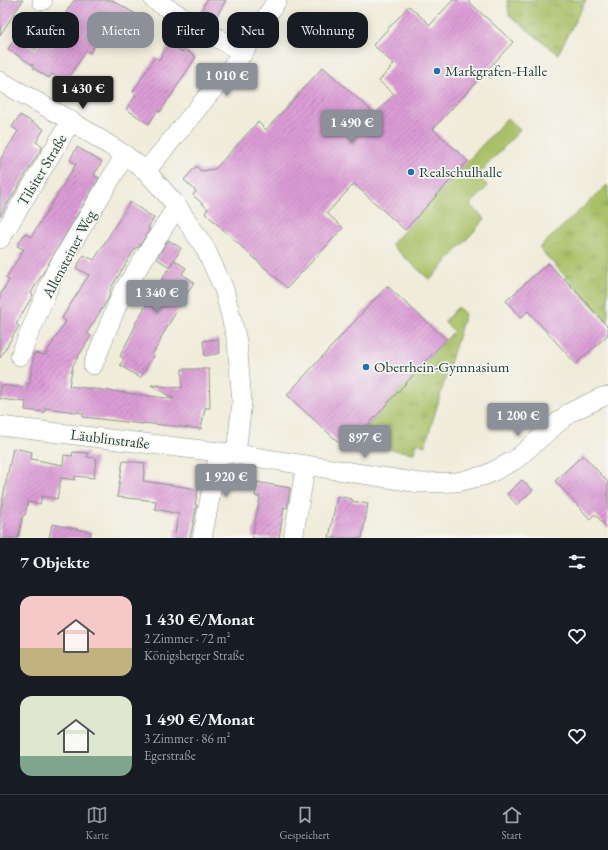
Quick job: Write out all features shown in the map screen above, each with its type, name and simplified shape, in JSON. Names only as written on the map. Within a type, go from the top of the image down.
[{"type":"street","points":[[154,0],[243,53]]},
{"type":"street","points":[[146,171],[243,53],[277,0]]},
{"type":"street","points":[[1,84],[72,121],[125,155],[146,171],[177,206],[205,248],[224,289],[237,341],[242,402],[228,454],[202,538]]},
{"type":"street","name":"Tilsiter Straße","points":[[0,239],[72,121]]},
{"type":"street","name":"Allensteiner Weg","points":[[20,356],[55,272],[125,155]]},
{"type":"street","points":[[93,365],[122,293],[177,206]]},
{"type":"street","name":"Läublinstraße","points":[[0,426],[228,454],[420,483],[457,482],[486,475],[515,460],[569,413],[602,397],[608,396]]},
{"type":"street","points":[[294,538],[306,465]]},
{"type":"green space","points":[[507,0],[586,0],[558,54],[509,15]]},
{"type":"green space","points":[[507,118],[520,130],[477,176],[488,186],[470,205],[485,219],[430,280],[391,245]]},
{"type":"green space","points":[[607,185],[608,187],[608,322],[539,248]]},
{"type":"green space","points":[[458,307],[465,314],[425,446],[417,443],[414,453],[351,444],[454,331],[444,322]]},
{"type":"building","points":[[0,0],[23,0],[15,12],[12,12],[12,17],[0,35]]},
{"type":"building","points":[[74,0],[112,0],[132,12],[87,12],[87,48],[93,48],[90,53],[86,50],[66,83],[52,74],[49,78],[8,49],[12,43],[12,48],[32,48],[35,50],[36,48],[79,48],[79,12],[66,12]]},
{"type":"building","points":[[207,0],[226,0],[219,12],[201,12]]},
{"type":"building","points":[[453,0],[467,0],[513,42],[433,129],[468,161],[405,230],[354,184],[327,213],[343,228],[287,288],[205,213],[208,209],[193,195],[196,191],[184,180],[196,166],[201,171],[215,169],[258,122],[266,130],[323,67],[375,114],[394,94],[379,81],[394,64],[373,45],[409,6],[430,25]]},
{"type":"building","points":[[166,48],[176,48],[182,52],[184,49],[196,57],[160,112],[157,111],[149,124],[126,109],[136,95],[133,92],[155,57],[159,60]]},
{"type":"building","points":[[20,115],[44,129],[36,142],[43,146],[0,216],[0,160],[18,131],[12,127]]},
{"type":"building","points":[[77,147],[102,162],[94,175],[99,178],[31,293],[33,295],[16,324],[19,326],[0,358],[0,295],[9,280],[6,278],[24,249],[17,246],[25,233],[31,237],[76,164],[70,160]]},
{"type":"building","points":[[130,202],[154,218],[148,228],[150,229],[138,248],[136,247],[111,288],[108,299],[87,333],[91,336],[73,365],[69,386],[174,399],[151,385],[182,388],[182,369],[209,369],[210,408],[205,408],[201,429],[83,417],[83,413],[45,408],[45,412],[25,410],[26,402],[0,399],[0,385],[27,388],[28,383],[30,383],[34,353],[45,355],[66,321],[62,318],[89,275],[76,268],[84,255],[94,260]]},
{"type":"building","points":[[168,240],[181,248],[174,260],[186,268],[182,274],[194,282],[160,339],[161,340],[152,355],[154,356],[140,378],[120,365],[124,359],[120,356],[136,325],[135,324],[170,267],[157,259]]},
{"type":"building","points":[[548,263],[563,279],[564,278],[608,327],[608,335],[576,364],[528,311],[521,318],[506,301]]},
{"type":"building","name":"Oberrhein-Gymnasium","points":[[387,286],[446,339],[346,449],[287,395]]},
{"type":"building","points":[[218,339],[220,353],[205,356],[203,341]]},
{"type":"building","points":[[13,448],[32,452],[31,459],[63,465],[64,455],[72,456],[73,452],[88,453],[87,457],[96,458],[94,478],[75,476],[75,480],[61,478],[57,499],[42,496],[40,504],[28,502],[25,515],[23,515],[18,538],[0,538],[0,512]]},
{"type":"building","points":[[583,455],[608,482],[608,529],[595,514],[590,519],[555,481]]},
{"type":"building","points":[[123,461],[145,463],[143,481],[198,489],[195,505],[197,505],[190,538],[174,538],[179,514],[155,509],[156,501],[117,497]]},
{"type":"building","points":[[522,480],[533,490],[517,505],[507,494]]},
{"type":"building","points":[[257,482],[290,488],[287,508],[284,507],[279,538],[252,538],[260,497],[255,496]]},
{"type":"building","points":[[337,496],[368,504],[362,538],[329,538]]},
{"type":"building","points":[[52,524],[91,532],[90,538],[49,538]]},
{"type":"place","name":"Markgrafen-Halle","points":[[437,71]]},
{"type":"place","name":"Realschulhalle","points":[[411,172]]},
{"type":"place","name":"Oberrhein-Gymnasium","points":[[366,367]]}]
